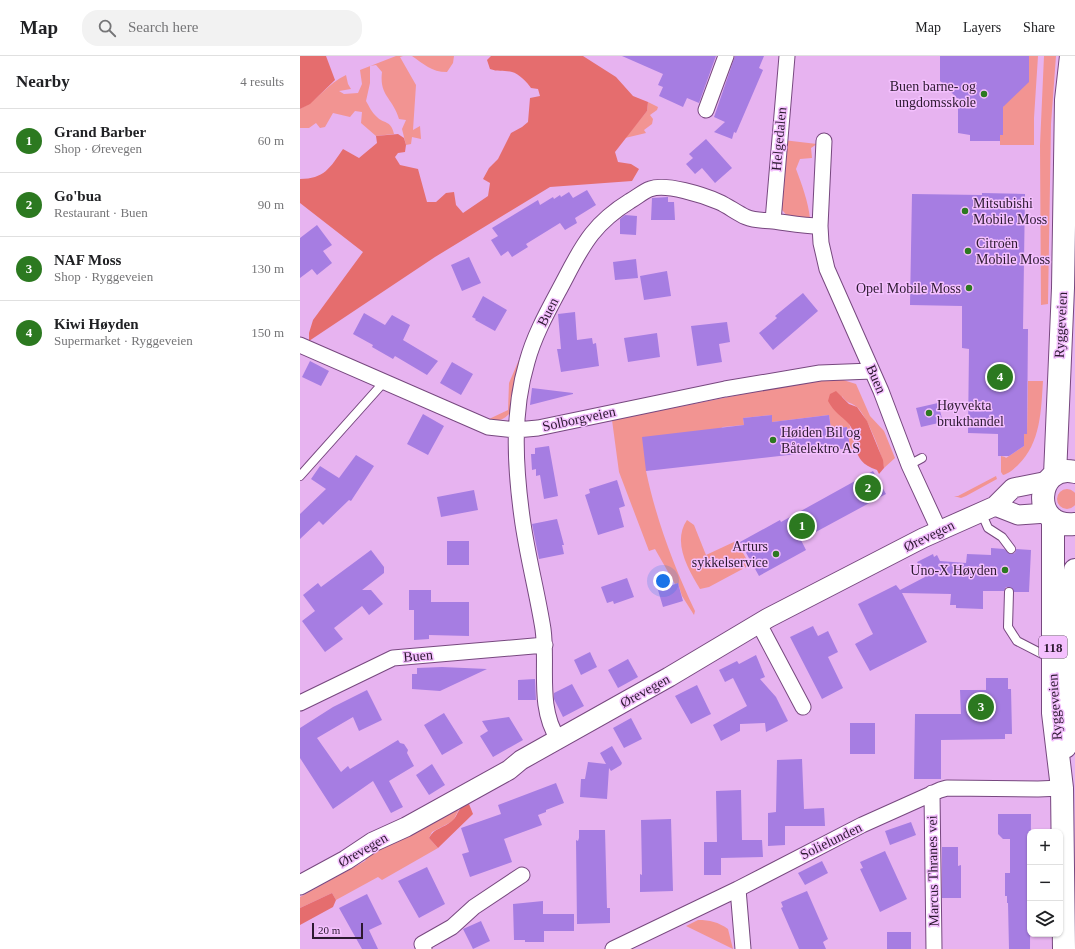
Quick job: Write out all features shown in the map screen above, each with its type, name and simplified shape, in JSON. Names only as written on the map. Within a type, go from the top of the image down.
[{"type":"main road","name":"Ryggeveien","points":[[1059,476],[1066,100],[1071,56]]},
{"type":"main road","name":"118","points":[[1050,516],[1043,505],[1042,497],[1059,476]]},
{"type":"main road","name":"Ryggeveien","points":[[1050,516],[1054,713],[1062,781],[1064,949]]},
{"type":"main road","points":[[1050,516],[1060,523],[1075,524]]},
{"type":"main road","name":"Ryggeveien","points":[[1062,781],[1071,706],[1075,570]]},
{"type":"street","points":[[706,110],[726,56]]},
{"type":"street","name":"Helgedalen","points":[[773,221],[787,56]]},
{"type":"street","name":"Buen","points":[[824,142],[820,226],[821,243],[827,269],[885,388],[916,461],[939,530]]},
{"type":"street","name":"Buen","points":[[558,739],[549,725],[546,705],[545,645],[539,605],[522,518],[516,443],[516,430],[522,383],[535,338],[580,250],[599,223],[613,211],[651,188],[660,187],[695,194],[719,202],[746,217],[760,221],[773,221],[801,226],[820,226]]},
{"type":"street","name":"Solborgveien","points":[[300,346],[488,427],[516,430],[538,428],[725,389],[820,373],[872,362]]},
{"type":"street","name":"Ørevegen","points":[[300,885],[346,860],[373,842],[406,827],[509,770],[521,760],[669,677],[759,624],[939,530],[988,509],[1013,488],[1059,476]]},
{"type":"street","points":[[988,509],[1018,515],[1050,516]]},
{"type":"street","points":[[759,624],[803,707]]},
{"type":"street","name":"Buen","points":[[300,702],[393,658],[545,645]]},
{"type":"street","name":"Solielunden","points":[[613,949],[738,889],[862,825],[947,788],[1038,790],[1062,781]]},
{"type":"street","name":"Marcus Thranes vei","points":[[932,794],[934,949]]},
{"type":"street","points":[[424,949],[422,944],[452,927],[474,907],[522,875]]},
{"type":"street","points":[[738,889],[742,949]]},
{"type":"lane","points":[[300,476],[384,382]]},
{"type":"lane","points":[[988,509],[988,528],[1002,537],[1011,549]]},
{"type":"lane","points":[[1009,592],[1008,627],[1017,641],[1053,660]]},
{"type":"shaded area","points":[[300,56],[326,56],[335,80],[310,104],[300,109]]},
{"type":"shaded area","points":[[396,56],[403,56],[400,57],[416,85],[413,130],[420,126],[421,139],[412,137],[411,144],[406,145],[402,129],[406,120],[399,119],[384,92],[382,72],[376,65],[370,66]]},
{"type":"shaded area","points":[[412,56],[454,56],[453,63],[447,72],[441,72],[424,65]]},
{"type":"shaded area","points":[[491,56],[583,56],[616,77],[633,96],[648,102],[647,111],[615,152],[618,162],[631,164],[639,169],[632,181],[550,187],[435,257],[309,341],[309,333],[313,320],[363,252],[300,203],[300,179],[321,175],[330,167],[343,149],[359,158],[377,143],[376,136],[398,134],[404,138],[406,145],[405,152],[398,153],[395,157],[400,165],[418,169],[427,202],[436,202],[446,193],[454,192],[456,205],[463,213],[488,196],[490,183],[483,179],[489,168],[498,159],[511,133],[528,122],[530,98],[540,96],[538,89],[531,88],[523,78],[517,74],[509,71],[490,69],[487,60]]},
{"type":"shaded area","points":[[1029,56],[1038,56],[1034,118],[1034,145],[1000,145],[1000,135],[1003,135],[1003,107]]},
{"type":"shaded area","points":[[1044,56],[1056,56],[1051,124],[1048,304],[1041,305],[1040,145]]},
{"type":"shaded area","points":[[370,66],[370,83],[366,101],[375,115],[391,126],[394,134],[376,136],[361,123],[362,112],[355,111],[350,117],[333,113],[325,127],[320,128],[316,123],[309,128],[300,128],[300,109],[334,82],[346,75],[351,89],[339,91],[344,94],[358,93],[362,84],[360,70]]},
{"type":"shaded area","points":[[648,102],[658,107],[657,110],[650,115],[653,119],[652,124],[644,130],[646,133],[625,138],[647,111]]},
{"type":"shaded area","points":[[783,140],[817,144],[811,148],[812,158],[800,159],[796,169],[803,187],[810,218],[790,219],[782,210],[779,202]]},
{"type":"shaded area","points":[[527,341],[512,410],[502,419],[489,419],[508,410],[509,383]]},
{"type":"shaded area","points":[[840,379],[856,384],[870,416],[884,431],[895,458],[884,468],[878,446],[870,427],[857,407],[847,402],[842,396],[856,450],[850,448],[847,427],[831,429],[829,415],[772,422],[772,415],[743,418],[744,425],[723,427],[646,471],[660,525],[695,611],[694,615],[682,596],[678,583],[675,584],[655,549],[649,551],[619,472],[612,420],[810,381]]},
{"type":"shaded area","points":[[1028,381],[1043,381],[1038,426],[1031,447],[1026,456],[1013,470],[1003,475],[1001,472],[1001,456],[1006,458],[1024,446],[1024,434],[1027,434]]},
{"type":"shaded area","points":[[836,391],[849,404],[857,407],[867,421],[883,460],[884,468],[879,474],[877,470],[868,466],[862,461],[858,455],[852,430],[849,424],[836,412],[828,401],[830,394]]},
{"type":"shaded area","points":[[996,476],[997,479],[966,496],[961,498],[954,496],[958,496]]},
{"type":"shaded area","points":[[1067,489],[1074,492],[1076,495],[1076,503],[1074,506],[1067,509],[1060,506],[1057,499],[1060,492]]},
{"type":"shaded area","points":[[687,520],[694,525],[706,555],[736,541],[750,565],[709,587],[700,589],[683,555],[681,546],[683,528]]},
{"type":"shaded area","points":[[469,804],[473,814],[438,848],[429,838],[431,835],[436,830],[452,821],[462,808]]},
{"type":"shaded area","points":[[460,807],[453,821],[432,832],[429,838],[438,848],[382,880],[378,877],[336,900],[332,893],[300,908],[300,897],[365,861],[372,850]]},
{"type":"shaded area","points":[[332,893],[336,900],[333,907],[300,925],[300,908]]},
{"type":"shaded area","points":[[698,920],[714,922],[728,929],[733,949],[686,926]]},
{"type":"building","points":[[622,56],[716,56],[699,103],[687,98],[683,107],[659,96],[663,87],[658,85],[663,74]]},
{"type":"building","points":[[735,56],[764,56],[759,68],[763,70],[732,139],[714,132],[725,122],[714,117]]},
{"type":"building","name":"Buen barne- og ungdomsskole","points":[[940,56],[1029,56],[1029,82],[1003,107],[1003,135],[1000,135],[1000,141],[970,141],[970,135],[958,133],[958,99],[940,81]]},
{"type":"building","points":[[706,139],[732,168],[715,183],[702,168],[695,174],[686,164],[693,158],[689,154]]},
{"type":"building","points":[[587,190],[596,205],[575,218],[577,223],[565,230],[560,223],[526,244],[528,247],[512,257],[508,251],[501,256],[491,240],[498,236],[492,228],[538,200],[540,205],[553,197],[554,199],[560,195],[561,197],[569,192],[573,198]]},
{"type":"building","points":[[982,193],[1025,194],[1023,329],[1028,329],[1027,434],[1024,434],[1024,446],[1009,456],[998,456],[998,434],[968,433],[969,349],[962,348],[962,306],[910,305],[912,194],[982,195]]},
{"type":"building","points":[[668,197],[668,202],[674,202],[675,220],[651,220],[652,198]]},
{"type":"building","points":[[625,215],[637,216],[636,235],[620,234],[620,219]]},
{"type":"building","points":[[317,225],[332,245],[323,251],[332,263],[317,275],[312,269],[300,278],[300,238]]},
{"type":"building","points":[[469,257],[481,283],[462,291],[451,265]]},
{"type":"building","points":[[636,259],[638,278],[615,280],[613,262]]},
{"type":"building","points":[[667,271],[671,296],[644,300],[640,276]]},
{"type":"building","points":[[803,293],[818,311],[773,350],[759,333],[777,318],[775,316]]},
{"type":"building","points":[[483,296],[507,310],[495,331],[472,317]]},
{"type":"building","points":[[575,312],[577,340],[592,338],[593,344],[596,343],[599,366],[561,372],[557,349],[561,349],[558,314]]},
{"type":"building","points":[[364,313],[385,325],[392,315],[410,325],[403,340],[438,361],[427,375],[395,356],[393,359],[372,347],[373,345],[353,334]]},
{"type":"building","points":[[727,322],[730,342],[719,344],[722,362],[697,366],[691,326]]},
{"type":"building","points":[[657,333],[660,357],[628,362],[624,338]]},
{"type":"building","points":[[310,361],[329,371],[321,386],[302,377]]},
{"type":"building","points":[[452,362],[473,374],[461,395],[440,383]]},
{"type":"building","points":[[532,388],[573,393],[573,394],[530,405]]},
{"type":"building","points":[[938,403],[943,422],[921,427],[916,408]]},
{"type":"building","points":[[423,414],[444,426],[428,455],[407,444]]},
{"type":"building","points":[[772,415],[772,422],[829,415],[831,429],[847,427],[850,448],[646,471],[642,437],[744,425],[743,418]]},
{"type":"building","points":[[549,446],[558,496],[544,499],[540,475],[536,476],[536,469],[532,470],[531,454],[535,454],[535,448]]},
{"type":"building","points":[[356,455],[374,466],[351,501],[349,500],[323,525],[319,521],[300,539],[300,514],[326,489],[311,479],[320,466],[339,478]]},
{"type":"building","points":[[873,471],[886,494],[801,540],[806,550],[759,576],[740,542],[780,520],[781,522]]},
{"type":"building","points":[[617,480],[625,506],[619,508],[624,527],[598,535],[585,495],[590,493],[589,489]]},
{"type":"building","points":[[474,490],[478,510],[441,517],[437,497]]},
{"type":"building","points":[[557,519],[564,545],[562,545],[564,554],[539,559],[532,524]]},
{"type":"building","points":[[447,541],[469,541],[469,565],[447,565]]},
{"type":"building","points":[[991,548],[1004,549],[1011,554],[1015,553],[1016,549],[1031,550],[1029,592],[1014,592],[1010,587],[1006,587],[1004,591],[983,591],[983,609],[956,608],[956,605],[950,605],[951,594],[902,593],[927,642],[870,671],[855,644],[873,634],[858,604],[896,585],[900,590],[925,577],[917,562],[933,554],[934,557],[937,555],[940,561],[966,563],[967,554],[991,555]]},
{"type":"building","points":[[371,550],[384,567],[384,573],[362,590],[371,590],[383,604],[369,615],[362,606],[334,628],[343,639],[325,652],[302,621],[315,611],[303,595],[318,583],[321,587]]},
{"type":"building","points":[[627,578],[634,597],[614,604],[613,601],[607,603],[601,587]]},
{"type":"building","points":[[678,583],[683,601],[663,607],[658,590]]},
{"type":"building","points":[[409,590],[431,590],[431,602],[469,602],[469,636],[429,635],[429,639],[414,640],[414,610],[409,610]]},
{"type":"building","points":[[813,626],[818,636],[828,631],[838,652],[828,657],[843,688],[822,699],[790,637]]},
{"type":"building","points":[[590,652],[597,667],[581,675],[574,660]]},
{"type":"building","points":[[756,655],[765,677],[760,679],[776,697],[788,721],[766,732],[765,723],[740,724],[740,731],[721,741],[713,725],[747,706],[733,678],[725,682],[719,670],[737,661],[739,664]]},
{"type":"building","points":[[628,659],[638,677],[618,688],[608,670]]},
{"type":"building","points":[[442,667],[487,669],[440,691],[412,689],[412,674],[417,674],[417,668]]},
{"type":"building","points":[[986,678],[1008,678],[1008,689],[1011,689],[1012,734],[1005,734],[1005,739],[941,740],[941,779],[914,779],[915,714],[961,714],[960,690],[986,690]]},
{"type":"building","points":[[535,679],[536,700],[518,700],[518,680]]},
{"type":"building","points":[[572,684],[584,706],[563,717],[554,699],[554,693]]},
{"type":"building","points":[[697,685],[711,714],[691,724],[675,696]]},
{"type":"building","points":[[367,690],[382,720],[359,731],[353,717],[317,738],[341,772],[348,766],[350,769],[398,740],[400,743],[404,744],[414,766],[389,781],[403,807],[391,813],[373,781],[333,809],[300,758],[300,728],[333,707]]},
{"type":"building","points":[[444,713],[463,743],[442,755],[424,725]]},
{"type":"building","points":[[509,717],[523,740],[493,757],[480,736],[488,731],[482,721]]},
{"type":"building","points":[[631,718],[642,739],[624,748],[613,728]]},
{"type":"building","points":[[850,723],[875,723],[875,754],[850,754]]},
{"type":"building","points":[[612,746],[622,763],[611,771],[609,768],[607,799],[580,797],[581,779],[585,779],[588,762],[606,764],[600,753]]},
{"type":"building","points":[[802,759],[804,809],[824,808],[825,826],[785,826],[785,845],[768,846],[768,813],[776,812],[777,760]]},
{"type":"building","points":[[432,764],[445,785],[429,795],[416,775]]},
{"type":"building","points":[[556,783],[564,803],[538,815],[542,825],[504,839],[512,862],[470,877],[462,854],[469,852],[461,828],[501,814],[498,805]]},
{"type":"building","points":[[741,790],[742,840],[762,840],[763,857],[721,858],[721,875],[704,875],[704,842],[717,842],[716,791]]},
{"type":"building","points":[[998,814],[1031,814],[1031,829],[1027,829],[1027,937],[1030,937],[1030,949],[1009,949],[1008,903],[1007,896],[1005,896],[1005,873],[1010,873],[1010,839],[1003,839],[998,834]]},
{"type":"building","points":[[671,819],[673,891],[640,892],[640,874],[642,875],[641,820]]},
{"type":"building","points":[[911,822],[916,835],[890,845],[885,831]]},
{"type":"building","points":[[579,830],[605,830],[607,908],[610,908],[610,923],[577,924],[576,840],[578,841],[579,838]]},
{"type":"building","points":[[942,847],[958,847],[958,866],[961,865],[961,898],[942,898]]},
{"type":"building","points":[[885,851],[907,899],[880,912],[860,869],[863,868],[860,862]]},
{"type":"building","points":[[822,861],[828,873],[805,885],[798,873]]},
{"type":"building","points":[[427,867],[445,904],[419,918],[398,881]]},
{"type":"building","points":[[807,891],[828,939],[823,942],[826,949],[799,949],[781,908],[783,907],[781,902]]},
{"type":"building","points":[[367,894],[382,924],[369,930],[378,949],[362,949],[339,908]]},
{"type":"building","points":[[543,901],[543,914],[574,914],[574,931],[544,931],[544,942],[525,942],[525,940],[514,940],[513,904]]},
{"type":"building","points":[[481,921],[490,941],[473,949],[463,929]]},
{"type":"building","points":[[887,932],[911,932],[911,949],[887,949]]},
{"type":"place","name":"Buen barne- og ungdomsskole","points":[[984,94]]},
{"type":"place","name":"Mitsubishi Mobile Moss","points":[[965,211]]},
{"type":"place","name":"Citroën Mobile Moss","points":[[968,251]]},
{"type":"place","name":"Opel Mobile Moss","points":[[969,288]]},
{"type":"place","name":"Kiwi Høyden","points":[[1000,377]]},
{"type":"place","name":"Høyvekta brukthandel","points":[[929,413]]},
{"type":"place","name":"Høiden Bil og Båtelektro AS","points":[[773,440]]},
{"type":"place","name":"Go'bua","points":[[868,488]]},
{"type":"place","name":"Grand Barber","points":[[802,526]]},
{"type":"place","name":"Arturs sykkelservice","points":[[776,554]]},
{"type":"place","name":"Uno-X Høyden","points":[[1005,570]]},
{"type":"place","name":"NAF Moss","points":[[981,707]]}]
